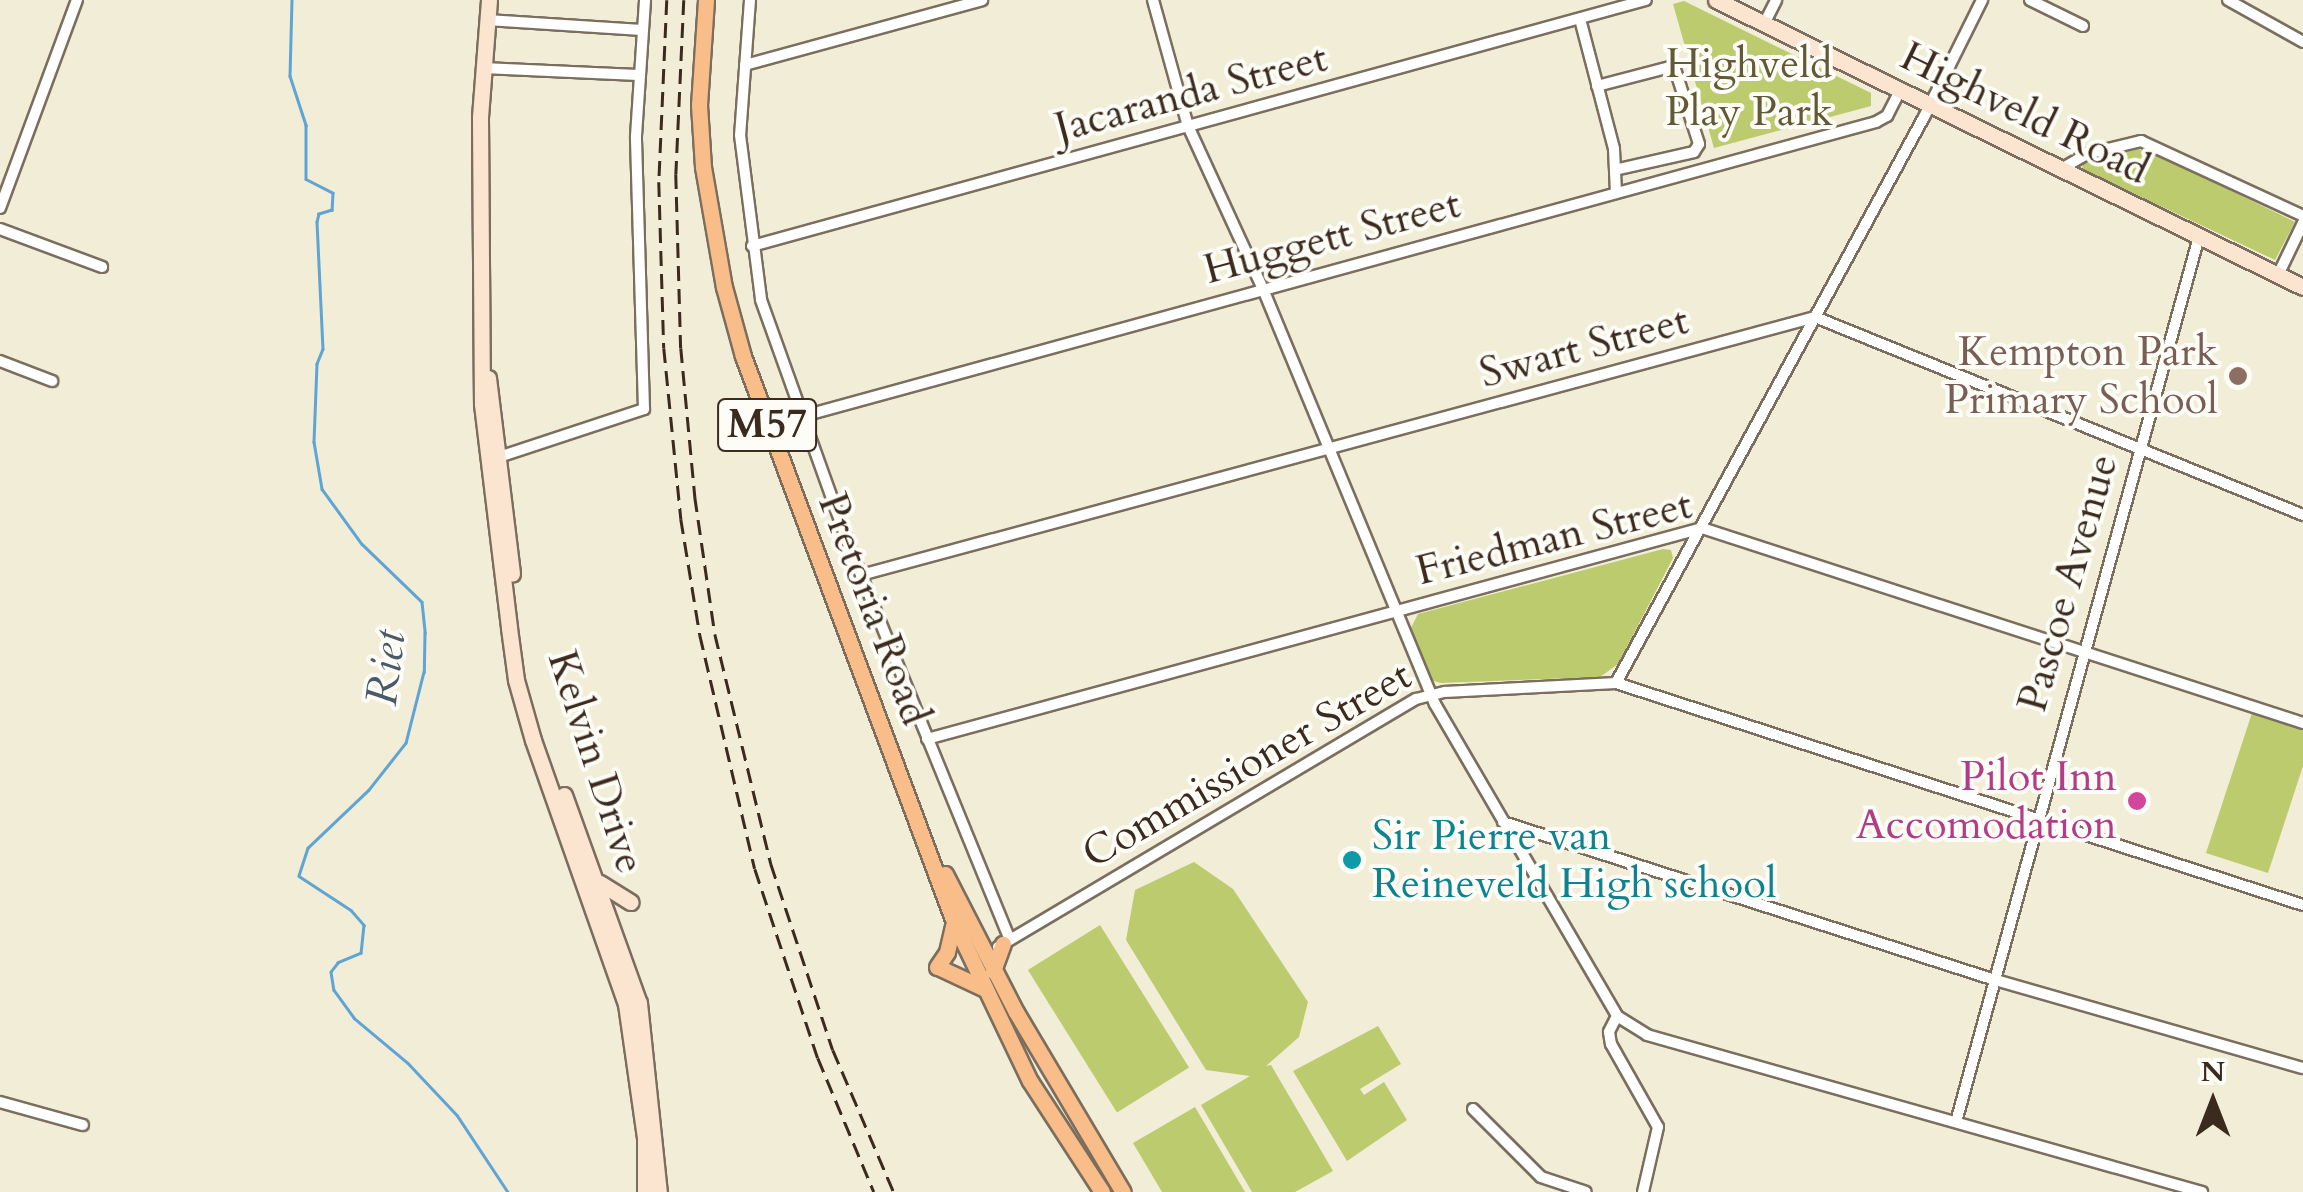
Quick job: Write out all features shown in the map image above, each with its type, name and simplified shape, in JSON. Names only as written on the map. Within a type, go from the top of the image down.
[{"type":"main road","name":"Pretoria Road","points":[[706,0],[700,105],[706,196],[724,288],[767,426],[954,922],[978,958],[993,971],[1123,1192]]},
{"type":"main road","name":"Pretoria Road","points":[[922,831],[978,958],[983,988],[1030,1081],[1102,1192]]},
{"type":"main road","points":[[954,922],[947,952],[937,967],[983,988]]},
{"type":"main road","points":[[993,971],[1006,941]]},
{"type":"street","points":[[0,208],[78,0]]},
{"type":"street","name":"Kelvin Drive","points":[[490,0],[483,68],[482,404],[494,458],[525,676],[542,740],[598,881],[638,1002],[659,1192]]},
{"type":"street","points":[[494,458],[644,409],[638,300],[638,75],[645,0]]},
{"type":"street","name":"M57","points":[[750,0],[740,134],[761,300],[800,415],[1006,941]]},
{"type":"street","points":[[745,65],[982,0]]},
{"type":"street","points":[[1153,0],[1188,126],[1263,289],[1431,694],[1616,1016],[1647,1035],[2175,1188],[2202,1192]]},
{"type":"street","name":"Jacaranda Street","points":[[752,246],[1646,0]]},
{"type":"street","name":"Highveld Road","points":[[1716,0],[2303,288]]},
{"type":"street","points":[[1764,24],[1776,0]]},
{"type":"street","points":[[1616,683],[1930,106],[1982,0]]},
{"type":"street","points":[[2030,0],[2083,26]]},
{"type":"street","points":[[2228,0],[2303,42]]},
{"type":"street","points":[[1580,19],[1615,170],[1616,193]]},
{"type":"street","points":[[488,20],[642,30]]},
{"type":"street","points":[[1597,86],[1674,66],[1698,144],[1694,152],[1615,170]]},
{"type":"street","points":[[483,68],[638,75]]},
{"type":"street","name":"Huggett Street","points":[[767,426],[1876,122],[1886,116],[1900,90]]},
{"type":"street","points":[[2061,169],[2087,154],[2141,141],[2303,219],[2278,275]]},
{"type":"street","points":[[0,229],[102,267]]},
{"type":"street","name":"Pascoe Avenue","points":[[1956,1122],[2036,818],[2199,237]]},
{"type":"street","points":[[1815,318],[2303,516]]},
{"type":"street","name":"Swart Street","points":[[862,575],[1815,318]]},
{"type":"street","points":[[0,361],[52,381]]},
{"type":"street","name":"Kelvin Drive","points":[[494,458],[516,680],[626,1004],[645,1138],[645,1192]]},
{"type":"street","name":"Friedman Street","points":[[928,739],[1702,528],[2303,723]]},
{"type":"street","name":"Commissioner Street","points":[[978,958],[1431,694],[1616,683],[2303,905]]},
{"type":"street","points":[[1504,822],[1992,979],[2303,1068]]},
{"type":"street","points":[[598,881],[630,902]]},
{"type":"street","points":[[1616,1016],[1609,1032],[1611,1044],[1658,1127],[1643,1192]]},
{"type":"street","points":[[0,1102],[83,1125]]},
{"type":"street","points":[[1473,1109],[1540,1177],[1586,1192]]},
{"type":"green space","name":"Highveld Play Park","points":[[1684,1],[1871,93],[1871,106],[1714,148],[1673,4]]},
{"type":"green space","points":[[2131,147],[2156,154],[2295,222],[2275,260],[2082,169],[2083,163]]},
{"type":"green space","points":[[1671,550],[1673,558],[1618,664],[1600,677],[1441,683],[1430,680],[1409,632],[1418,614]]},
{"type":"green space","points":[[2252,713],[2303,730],[2303,766],[2268,873],[2206,853]]},
{"type":"green space","points":[[1194,862],[1233,889],[1308,1002],[1299,1037],[1266,1066],[1271,1065],[1333,1171],[1295,1192],[1252,1192],[1201,1105],[1250,1076],[1206,1070],[1126,940],[1135,890]]},
{"type":"green space","points":[[1100,925],[1189,1067],[1117,1113],[1028,970]]},
{"type":"green space","points":[[1378,1026],[1401,1064],[1360,1089],[1364,1095],[1384,1082],[1407,1120],[1347,1161],[1293,1071]]},
{"type":"green space","points":[[1195,1107],[1245,1192],[1162,1192],[1133,1143]]},
{"type":"waterway","name":"Riet","points":[[292,0],[290,76],[306,125],[306,179],[333,193],[332,210],[319,214],[317,222],[323,349],[317,364],[314,442],[322,489],[362,544],[422,602],[425,633],[424,672],[406,743],[369,790],[308,848],[299,876],[351,910],[364,925],[361,953],[338,963],[331,972],[334,990],[354,1018],[408,1063],[457,1115],[508,1192]]},
{"type":"railway","points":[[667,0],[659,182],[664,348],[681,519],[700,635],[755,869],[818,1058],[874,1192]]},
{"type":"railway","points":[[684,0],[676,174],[681,348],[695,497],[715,634],[771,864],[833,1050],[894,1192]]},
{"type":"place","name":"Kempton Park Primary School","points":[[2238,376]]},
{"type":"place","name":"Pilot Inn Accomodation","points":[[2137,801]]},
{"type":"place","name":"Sir Pierre van Reineveld High school","points":[[1352,860]]}]
